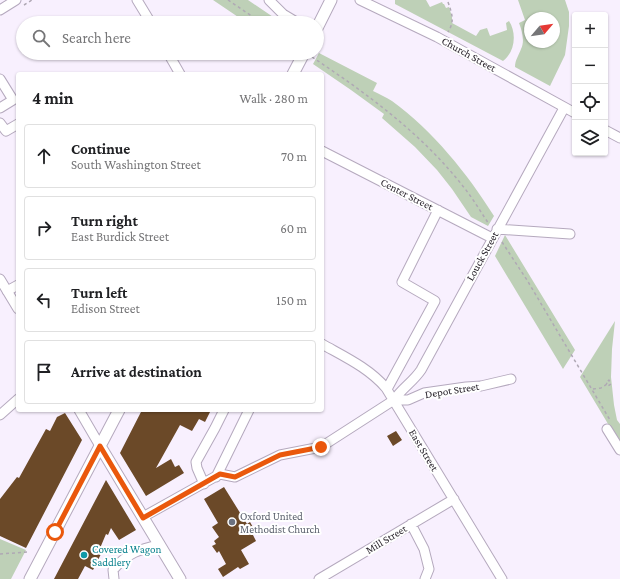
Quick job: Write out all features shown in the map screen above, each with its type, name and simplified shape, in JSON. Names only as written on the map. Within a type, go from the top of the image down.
[{"type":"main road","points":[[323,16],[332,0]]},
{"type":"main road","points":[[294,72],[303,60]]},
{"type":"main road","points":[[30,579],[118,412]]},
{"type":"main road","points":[[100,446],[180,579]]},
{"type":"street","points":[[0,10],[15,0]]},
{"type":"street","points":[[137,0],[147,16]]},
{"type":"street","points":[[269,0],[286,16]]},
{"type":"street","name":"Church Street","points":[[360,0],[437,37],[572,112]]},
{"type":"street","points":[[172,60],[179,72]]},
{"type":"street","points":[[0,79],[16,104],[0,108]]},
{"type":"street","name":"Louck Street","points":[[394,400],[398,393],[415,379],[421,370],[564,108]]},
{"type":"street","points":[[0,123],[6,131],[16,125]]},
{"type":"street","points":[[608,132],[620,138]]},
{"type":"street","name":"Center Street","points":[[324,152],[492,238]]},
{"type":"street","points":[[387,389],[435,301],[402,282],[438,210]]},
{"type":"street","points":[[497,229],[570,234]]},
{"type":"street","points":[[0,279],[16,304]]},
{"type":"street","points":[[7,291],[16,286]]},
{"type":"street","name":"East Street","points":[[324,345],[363,367],[378,378],[387,389],[502,579]]},
{"type":"street","name":"Depot Street","points":[[394,400],[408,400],[424,394],[480,386],[511,379]]},
{"type":"street","points":[[143,518],[220,474],[235,477],[280,455],[321,447],[394,400]]},
{"type":"street","points":[[0,415],[16,401]]},
{"type":"street","points":[[80,412],[100,446]]},
{"type":"street","points":[[204,484],[196,462],[223,412]]},
{"type":"street","points":[[216,477],[248,412]]},
{"type":"street","points":[[607,429],[620,450]]},
{"type":"street","name":"Mill Street","points":[[319,579],[454,499]]},
{"type":"street","points":[[411,524],[424,549],[429,569],[425,579]]},
{"type":"street","points":[[114,579],[113,570],[119,563],[141,549],[160,545]]},
{"type":"path","points":[[228,0],[252,16]]},
{"type":"path","points":[[447,34],[452,26],[453,15],[448,2]]},
{"type":"path","points":[[315,60],[322,64]]},
{"type":"path","points":[[592,389],[601,388],[607,384]]},
{"type":"path","points":[[0,554],[28,552]]},
{"type":"green space","points":[[213,0],[248,0],[272,16],[237,16]]},
{"type":"green space","points":[[395,0],[426,0],[430,7],[442,2],[446,8],[449,7],[452,23],[476,36],[480,30],[487,28],[490,36],[507,30],[506,23],[509,21],[512,26],[514,37],[514,42],[510,53],[503,61],[395,4]]},
{"type":"green space","points":[[518,0],[565,0],[569,12],[569,26],[565,55],[550,86],[515,67],[516,60],[523,43],[519,23],[524,20],[524,48],[560,48],[560,12],[524,12],[524,17]]},
{"type":"green space","points":[[324,56],[377,83],[373,91],[392,101],[407,113],[435,139],[461,169],[494,216],[488,226],[471,217],[437,170],[415,147],[382,118],[384,114],[313,64],[315,60],[324,60]]},
{"type":"green space","points":[[505,235],[575,350],[563,369],[495,256]]},
{"type":"green space","points":[[615,321],[611,377],[614,405],[617,420],[620,424],[620,444],[580,377]]},
{"type":"green space","points":[[0,539],[26,550],[11,579],[0,579]]},
{"type":"building","points":[[141,412],[210,412],[205,422],[199,419],[192,431],[180,425],[156,468],[171,459],[175,467],[179,465],[184,473],[146,496],[120,453]]},
{"type":"building","points":[[65,413],[82,440],[26,548],[0,536],[0,499],[17,477],[19,478],[46,429],[50,431],[57,417]]},
{"type":"building","points":[[396,431],[402,440],[393,446],[387,436]]},
{"type":"building","points":[[106,480],[136,530],[119,540],[111,528],[108,535],[106,534],[98,553],[101,554],[93,570],[85,566],[78,579],[54,579]]},
{"type":"building","name":"Oxford United Methodist Church","points":[[224,487],[247,524],[250,522],[254,529],[251,531],[256,541],[241,550],[249,564],[240,569],[238,567],[223,577],[218,569],[226,564],[219,551],[217,553],[212,546],[216,544],[214,541],[219,537],[212,527],[218,523],[204,499]]},
{"type":"place","name":"Oxford United Methodist Church","points":[[232,522]]},
{"type":"place","name":"Covered Wagon Saddlery","points":[[84,555]]},
{"type":"route","points":[[55,532],[100,446],[143,518],[220,474],[235,477],[280,455],[321,447]]}]
